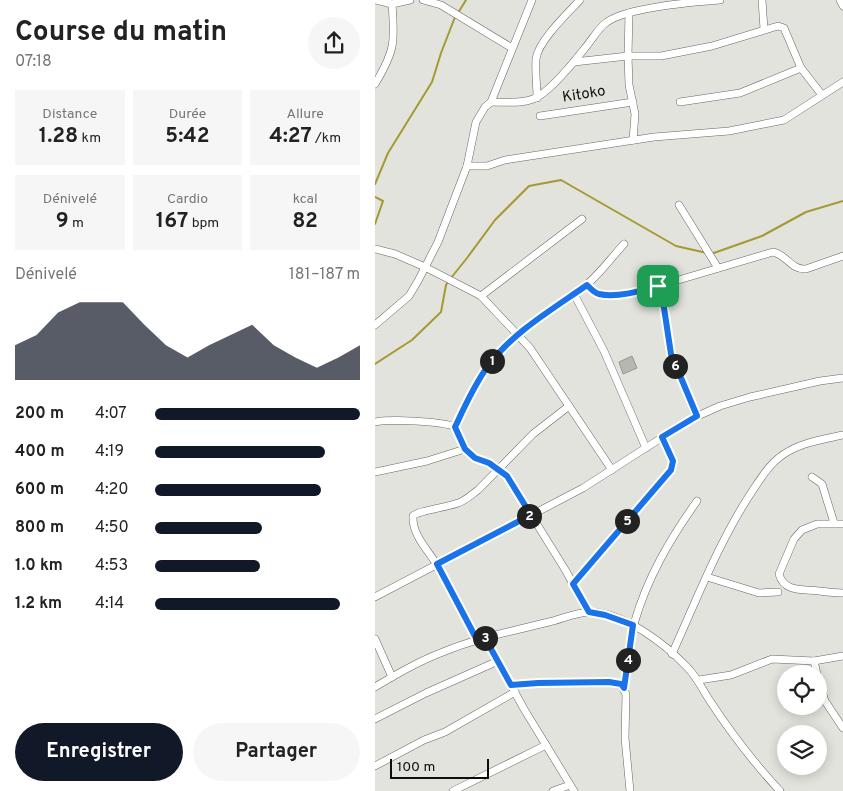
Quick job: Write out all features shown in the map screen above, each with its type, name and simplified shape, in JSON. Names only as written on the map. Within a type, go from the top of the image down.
[{"type":"street","points":[[375,0],[392,4],[411,0]]},
{"type":"street","points":[[423,0],[441,5],[512,48]]},
{"type":"street","points":[[375,325],[409,296],[438,242],[467,166],[476,122],[485,107],[491,102],[532,0]]},
{"type":"street","points":[[537,98],[536,57],[539,50],[556,25],[580,0]]},
{"type":"street","points":[[491,102],[537,98],[551,87],[607,22],[629,13],[665,3],[720,0]]},
{"type":"street","points":[[762,0],[764,30]]},
{"type":"street","points":[[840,0],[843,6]]},
{"type":"street","points":[[375,84],[387,66],[392,51],[395,36],[392,4]]},
{"type":"street","points":[[629,13],[629,85],[635,114],[633,140]]},
{"type":"street","points":[[574,62],[628,56],[661,56],[685,52],[712,46],[777,26],[784,28],[801,68],[822,96]]},
{"type":"street","points":[[680,102],[740,93],[801,68]]},
{"type":"street","points":[[467,166],[487,166],[505,160],[655,137],[729,131],[784,120],[843,82]]},
{"type":"street","name":"Kitoko","points":[[540,116],[633,102]]},
{"type":"street","points":[[679,205],[719,268]]},
{"type":"street","points":[[481,296],[582,219]]},
{"type":"street","points":[[455,427],[476,384],[489,365],[518,335],[587,285],[624,244]]},
{"type":"street","points":[[375,249],[395,254],[425,267],[481,296],[530,348],[612,470]]},
{"type":"street","points":[[587,285],[600,295],[624,294],[658,286],[773,252],[780,253],[793,267],[799,270],[843,256]]},
{"type":"street","points":[[658,286],[664,308],[671,354],[697,416]]},
{"type":"street","points":[[574,294],[604,352],[646,448]]},
{"type":"street","points":[[375,597],[583,488],[697,416],[720,406],[750,397],[819,381],[843,378]]},
{"type":"street","points":[[477,640],[437,564],[421,542],[413,520],[415,514],[447,507],[463,501],[478,490],[533,434],[569,406]]},
{"type":"street","points":[[375,422],[393,420],[444,424],[455,427]]},
{"type":"street","points":[[455,427],[465,449],[475,458],[498,469],[507,476],[589,612]]},
{"type":"street","points":[[672,654],[721,545],[743,505],[768,469],[789,451],[805,444],[843,434]]},
{"type":"street","points":[[573,584],[671,470],[673,461],[662,437]]},
{"type":"street","points":[[375,472],[427,461],[465,449]]},
{"type":"street","points":[[812,477],[822,484],[834,523]]},
{"type":"street","points":[[624,688],[633,625],[657,564],[668,543],[697,501]]},
{"type":"street","points":[[843,524],[817,524],[797,533],[779,574],[781,580],[789,588],[843,594]]},
{"type":"street","points":[[707,577],[759,593],[777,592]]},
{"type":"street","points":[[375,687],[443,652],[477,640],[589,612],[605,615],[633,625],[686,666],[699,680],[709,700],[739,744],[780,791]]},
{"type":"street","points":[[485,638],[572,788],[553,791]]},
{"type":"street","points":[[375,639],[392,677]]},
{"type":"street","points":[[699,680],[731,675],[772,659],[814,661],[843,656]]},
{"type":"street","points":[[375,719],[426,693],[498,661]]},
{"type":"street","points":[[814,661],[815,665]]},
{"type":"street","points":[[375,766],[424,740],[445,732],[513,689],[538,683],[609,682],[621,684],[626,694],[626,757],[630,791]]},
{"type":"street","points":[[827,704],[843,728]]},
{"type":"street","points":[[453,791],[546,745]]},
{"type":"building","points":[[632,356],[637,368],[623,374],[619,362]]},
{"type":"waterway","points":[[458,13],[466,0]]},
{"type":"waterway","points":[[375,184],[388,153],[432,82],[455,17]]},
{"type":"waterway","points":[[451,278],[495,220],[529,186],[561,180],[676,246],[707,253]]},
{"type":"waterway","points":[[375,197],[383,201],[375,224]]},
{"type":"waterway","points":[[711,254],[762,236],[806,212],[843,201]]},
{"type":"waterway","points":[[375,364],[412,340],[441,312],[448,282]]},
{"type":"route","points":[[587,285],[600,295],[624,294],[658,286],[663,299],[667,340],[671,354],[697,416],[662,437],[673,461],[671,470],[573,584],[589,612],[605,615],[633,625],[624,688],[621,684],[609,682],[511,685],[485,638],[477,640],[437,564],[531,515],[507,476],[489,463],[475,458],[465,449],[455,427],[476,384],[501,350],[518,335],[587,285]]}]
